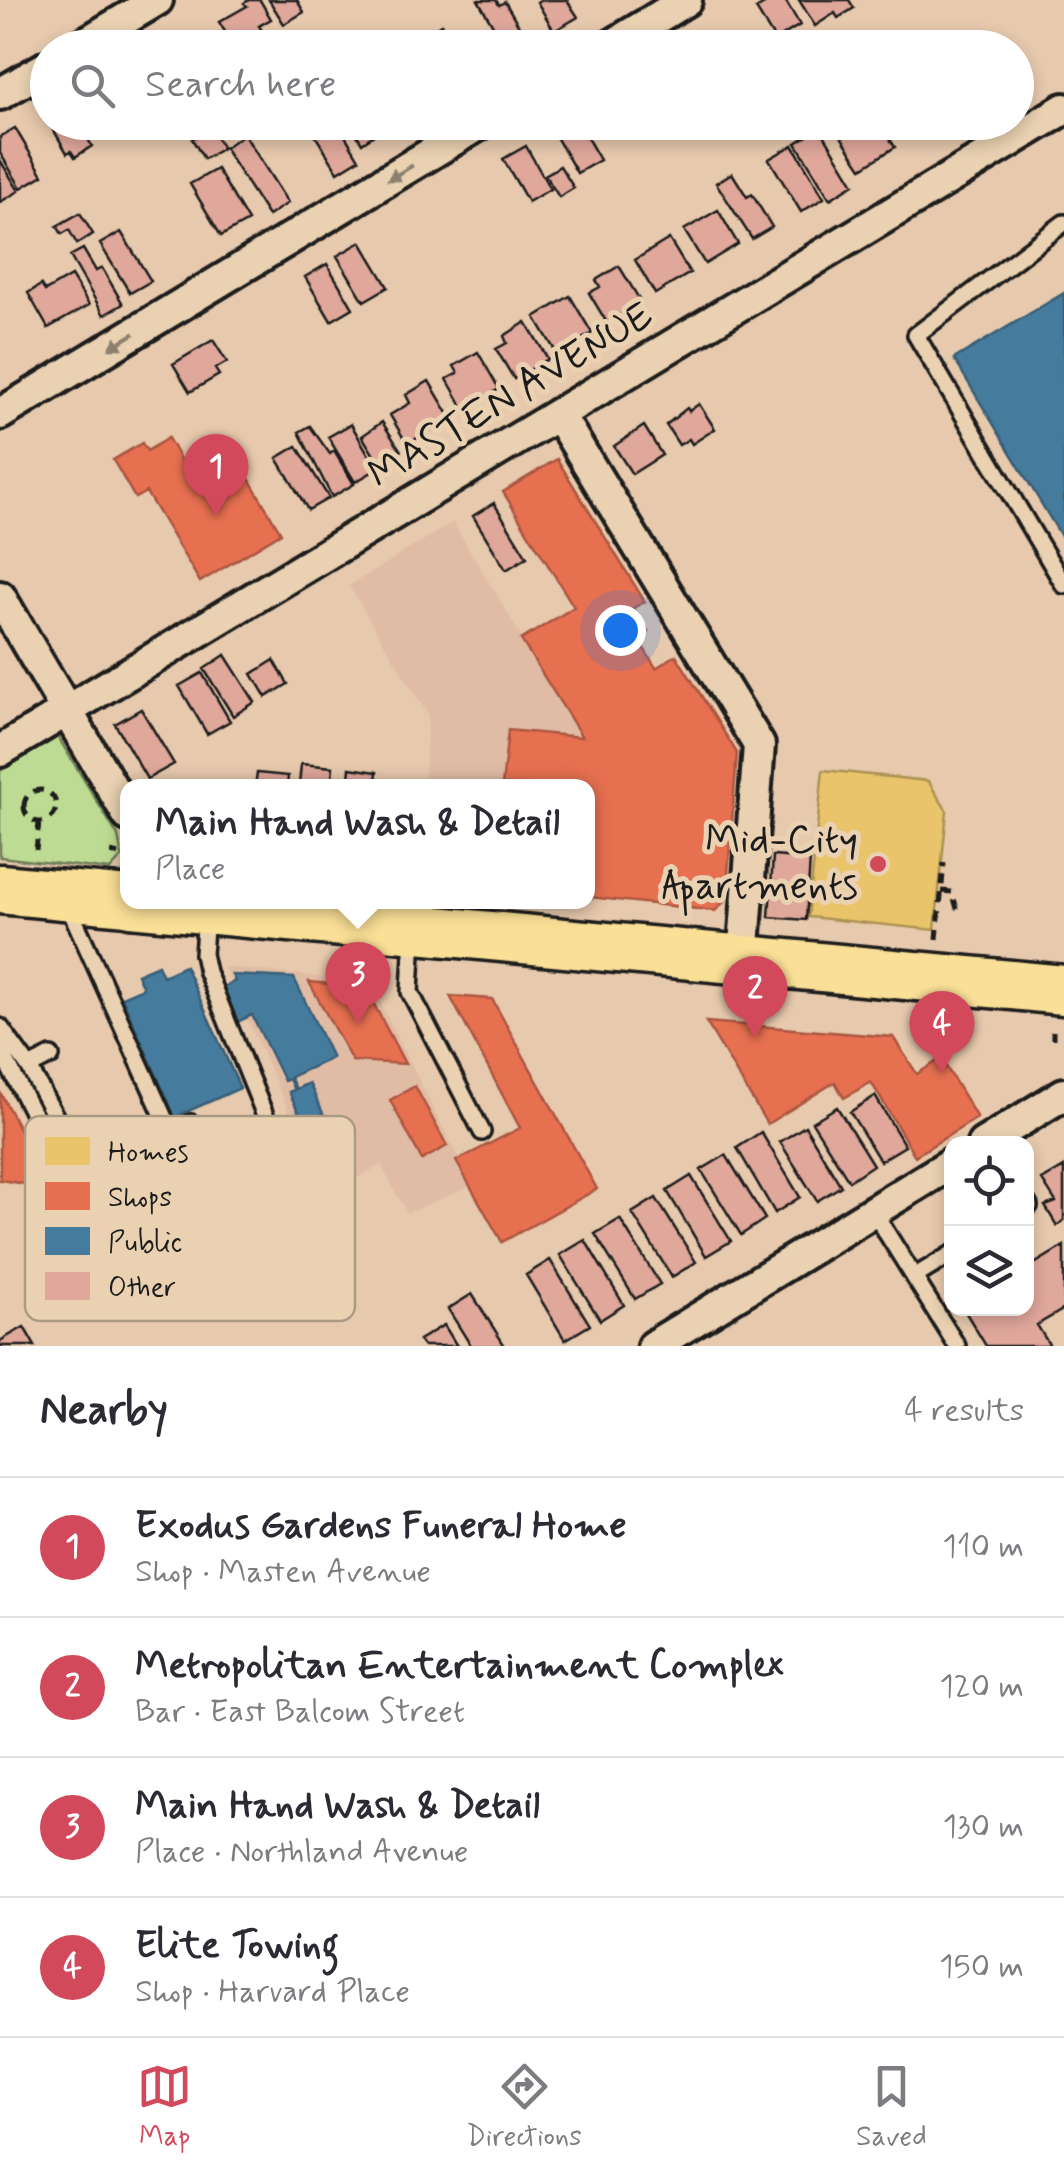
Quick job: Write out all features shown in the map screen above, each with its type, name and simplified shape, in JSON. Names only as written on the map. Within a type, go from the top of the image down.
[{"type":"main road","points":[[0,889],[120,900]]},
{"type":"main road","points":[[217,909],[743,960],[1059,1011]]},
{"type":"street","points":[[107,30],[156,0]]},
{"type":"street","points":[[637,30],[686,0]]},
{"type":"street","points":[[0,94],[30,76]]},
{"type":"street","name":"MASTEN AVENUE","points":[[1034,127],[1064,109]]},
{"type":"street","points":[[0,414],[453,140]]},
{"type":"street","name":"MASTEN AVENUE","points":[[0,751],[1013,140]]},
{"type":"street","points":[[558,414],[760,745],[743,960]]},
{"type":"street","points":[[0,597],[120,801]]},
{"type":"street","points":[[997,1136],[1064,1094]]},
{"type":"street","points":[[653,1346],[686,1337],[944,1167]]},
{"type":"lane","points":[[1064,223],[916,335],[1064,585]]},
{"type":"lane","points":[[63,895],[164,1116]]},
{"type":"lane","points":[[189,909],[207,972],[265,1116]]},
{"type":"lane","points":[[413,929],[410,992],[482,1132]]},
{"type":"lane","points":[[0,1026],[29,1067],[55,1116]]},
{"type":"lane","points":[[0,1050],[34,1116]]},
{"type":"lane","points":[[29,1067],[50,1056]]},
{"type":"lane","points":[[872,1211],[956,1346]]},
{"type":"lane","points":[[914,1277],[944,1259]]},
{"type":"path","points":[[42,790],[54,797],[56,806],[51,818],[38,822],[27,816],[24,802],[29,794],[42,790]]},
{"type":"path","points":[[36,850],[38,822]]},
{"type":"path","points":[[937,939],[944,863]]},
{"type":"path","points":[[942,892],[952,892],[958,912]]},
{"type":"path","points":[[1053,1039],[1059,1011]]},
{"type":"shaded area","points":[[453,522],[583,740],[580,779],[424,779],[428,715],[349,586]]},
{"type":"shaded area","points":[[224,967],[370,982],[472,1186],[407,1213],[381,1165],[355,1179],[355,1116],[291,1116]]},
{"type":"green space","points":[[58,737],[118,836],[120,859],[110,870],[0,857],[0,771]]},
{"type":"building: Homes","name":"Mid-City Apartments","points":[[823,770],[928,781],[947,811],[935,930],[808,917]]},
{"type":"building: Shops","points":[[168,438],[184,466],[226,440],[281,533],[200,582],[146,492],[135,498],[113,460],[142,443],[147,451]]},
{"type":"building: Shops","points":[[557,459],[645,602],[633,608],[648,631],[637,637],[656,668],[676,655],[737,753],[726,900],[715,911],[595,898],[595,779],[503,779],[508,730],[582,737],[521,640],[574,607],[503,492]]},
{"type":"building: Shops","points":[[309,982],[365,987],[405,1064],[352,1061]]},
{"type":"building: Shops","points":[[450,996],[492,999],[597,1189],[502,1242],[456,1161],[520,1128]]},
{"type":"building: Shops","points":[[706,1022],[893,1037],[917,1074],[937,1061],[944,1063],[977,1118],[915,1156],[871,1082],[844,1098],[835,1082],[767,1124]]},
{"type":"building: Shops","points":[[415,1086],[447,1146],[422,1160],[390,1100]]},
{"type":"building: Shops","points":[[0,1092],[25,1140],[25,1184],[0,1180]]},
{"type":"building: Public","points":[[1064,293],[1064,541],[954,359]]},
{"type":"building: Public","points":[[158,965],[163,976],[185,966],[240,1088],[175,1116],[122,997],[143,988],[137,974]]},
{"type":"building: Public","points":[[232,975],[294,978],[332,1058],[290,1077],[296,1089],[309,1083],[324,1116],[300,1116],[289,1092],[294,1090],[289,1079],[284,1081],[252,1015],[233,1024],[217,990],[235,981]]},
{"type":"building: Other","points":[[260,0],[271,19],[259,26],[262,30],[224,30],[219,22],[247,6],[244,3]]},
{"type":"building: Other","points":[[269,0],[297,0],[304,12],[284,24]]},
{"type":"building: Other","points":[[478,0],[496,0],[499,5],[505,2],[521,30],[496,30]]},
{"type":"building: Other","points":[[567,0],[578,17],[553,30],[537,2]]},
{"type":"building: Other","points":[[771,0],[785,0],[800,25],[792,30],[769,30],[756,9]]},
{"type":"building: Other","points":[[799,0],[849,0],[854,8],[838,18],[835,13],[815,26]]},
{"type":"building: Other","points":[[15,128],[43,175],[21,188],[0,153],[0,137]]},
{"type":"building: Other","points":[[59,140],[88,140],[92,146],[75,157],[71,151],[67,153]]},
{"type":"building: Other","points":[[193,140],[218,140],[223,148],[204,159]]},
{"type":"building: Other","points":[[235,140],[248,140],[288,203],[268,216],[224,148]]},
{"type":"building: Other","points":[[318,140],[348,140],[359,159],[338,172]]},
{"type":"building: Other","points":[[558,140],[588,140],[600,160],[577,173]]},
{"type":"building: Other","points":[[827,140],[854,184],[830,199],[796,143]]},
{"type":"building: Other","points":[[843,140],[891,140],[895,147],[862,168]]},
{"type":"building: Other","points":[[793,145],[824,198],[801,212],[769,159]]},
{"type":"building: Other","points":[[526,146],[550,189],[528,202],[503,159]]},
{"type":"building: Other","points":[[0,160],[19,191],[0,202]]},
{"type":"building: Other","points":[[560,166],[574,188],[559,197],[545,175]]},
{"type":"building: Other","points":[[217,169],[248,221],[221,236],[190,184]]},
{"type":"building: Other","points":[[732,173],[747,197],[752,194],[772,227],[752,239],[716,183]]},
{"type":"building: Other","points":[[718,210],[738,244],[705,264],[684,230]]},
{"type":"building: Other","points":[[80,213],[93,234],[77,244],[69,230],[62,234],[57,226]]},
{"type":"building: Other","points":[[121,232],[151,281],[130,293],[100,244]]},
{"type":"building: Other","points":[[669,239],[690,273],[655,294],[635,260]]},
{"type":"building: Other","points":[[361,242],[388,287],[364,301],[337,256]]},
{"type":"building: Other","points":[[83,249],[96,271],[102,268],[123,304],[104,315],[70,256]]},
{"type":"building: Other","points":[[327,264],[353,308],[331,321],[305,277]]},
{"type":"building: Other","points":[[619,266],[641,302],[607,323],[589,293],[600,287],[596,280]]},
{"type":"building: Other","points":[[71,276],[89,305],[48,328],[28,293],[41,285],[45,291]]},
{"type":"building: Other","points":[[570,296],[592,333],[557,354],[535,317]]},
{"type":"building: Other","points":[[526,322],[548,359],[514,379],[496,349],[507,343],[504,336]]},
{"type":"building: Other","points":[[213,340],[227,362],[215,369],[219,375],[190,392],[173,364]]},
{"type":"building: Other","points":[[478,352],[499,389],[464,409],[447,379],[458,373],[454,366]]},
{"type":"building: Other","points":[[429,381],[451,418],[407,444],[390,415],[410,403],[406,395]]},
{"type":"building: Other","points":[[699,404],[715,429],[692,444],[689,439],[679,445],[666,425],[687,408],[689,411]]},
{"type":"building: Other","points":[[382,422],[401,451],[380,465],[362,436]]},
{"type":"building: Other","points":[[351,424],[377,469],[355,482],[328,437]]},
{"type":"building: Other","points":[[310,426],[330,454],[334,451],[354,484],[332,497],[299,432]]},
{"type":"building: Other","points":[[644,426],[662,455],[632,474],[614,446]]},
{"type":"building: Other","points":[[297,446],[329,498],[308,510],[277,458]]},
{"type":"building: Other","points":[[494,503],[527,557],[506,570],[473,516]]},
{"type":"building: Other","points":[[225,655],[255,702],[233,716],[204,669]]},
{"type":"building: Other","points":[[274,660],[288,684],[266,697],[252,674]]},
{"type":"building: Other","points":[[202,673],[230,721],[207,734],[179,686]]},
{"type":"building: Other","points":[[141,709],[174,764],[147,779],[115,724]]},
{"type":"building: Other","points":[[301,764],[333,767],[332,778],[337,779],[300,779]]},
{"type":"building: Other","points":[[350,768],[377,772],[376,779],[349,779]]},
{"type":"building: Other","points":[[257,773],[288,776],[288,779],[256,779]]},
{"type":"building: Other","points":[[773,856],[810,859],[806,920],[769,917]]},
{"type":"building: Other","points":[[875,1096],[905,1146],[880,1161],[850,1112]]},
{"type":"building: Other","points":[[837,1107],[873,1165],[849,1181],[812,1122]]},
{"type":"building: Other","points":[[805,1126],[841,1186],[817,1201],[780,1142]]},
{"type":"building: Other","points":[[761,1132],[800,1197],[775,1213],[737,1148]]},
{"type":"building: Other","points":[[726,1155],[765,1219],[741,1235],[701,1170]]},
{"type":"building: Other","points":[[1064,1167],[1064,1220],[1057,1226],[1045,1206],[1056,1202],[1042,1180]]},
{"type":"building: Other","points":[[691,1176],[731,1241],[706,1256],[667,1191]]},
{"type":"building: Other","points":[[656,1198],[696,1262],[672,1277],[632,1213]]},
{"type":"building: Other","points":[[620,1219],[660,1284],[635,1299],[595,1234]]},
{"type":"building: Other","points":[[585,1240],[624,1305],[600,1320],[560,1255]]},
{"type":"building: Other","points":[[1064,1246],[1064,1309],[1037,1325],[1050,1346],[986,1346],[968,1316],[1034,1316],[1034,1264]]},
{"type":"building: Other","points":[[550,1260],[590,1325],[565,1340],[526,1275]]},
{"type":"building: Other","points":[[472,1294],[505,1346],[471,1346],[448,1309]]},
{"type":"building: Other","points":[[444,1325],[457,1346],[423,1346],[419,1340]]},
{"type":"building: Other","points":[[24,1327],[35,1346],[0,1346],[0,1341]]},
{"type":"place","name":"Exodus Gardens Funeral Home","points":[[216,516]]},
{"type":"place","name":"Mid-City Apartments","points":[[878,864]]},
{"type":"place","name":"Main Hand Wash & Detail","points":[[358,1024]]},
{"type":"place","name":"Metropolitan Entertainment Complex","points":[[755,1038]]},
{"type":"place","name":"Elite Towing","points":[[942,1073]]}]
